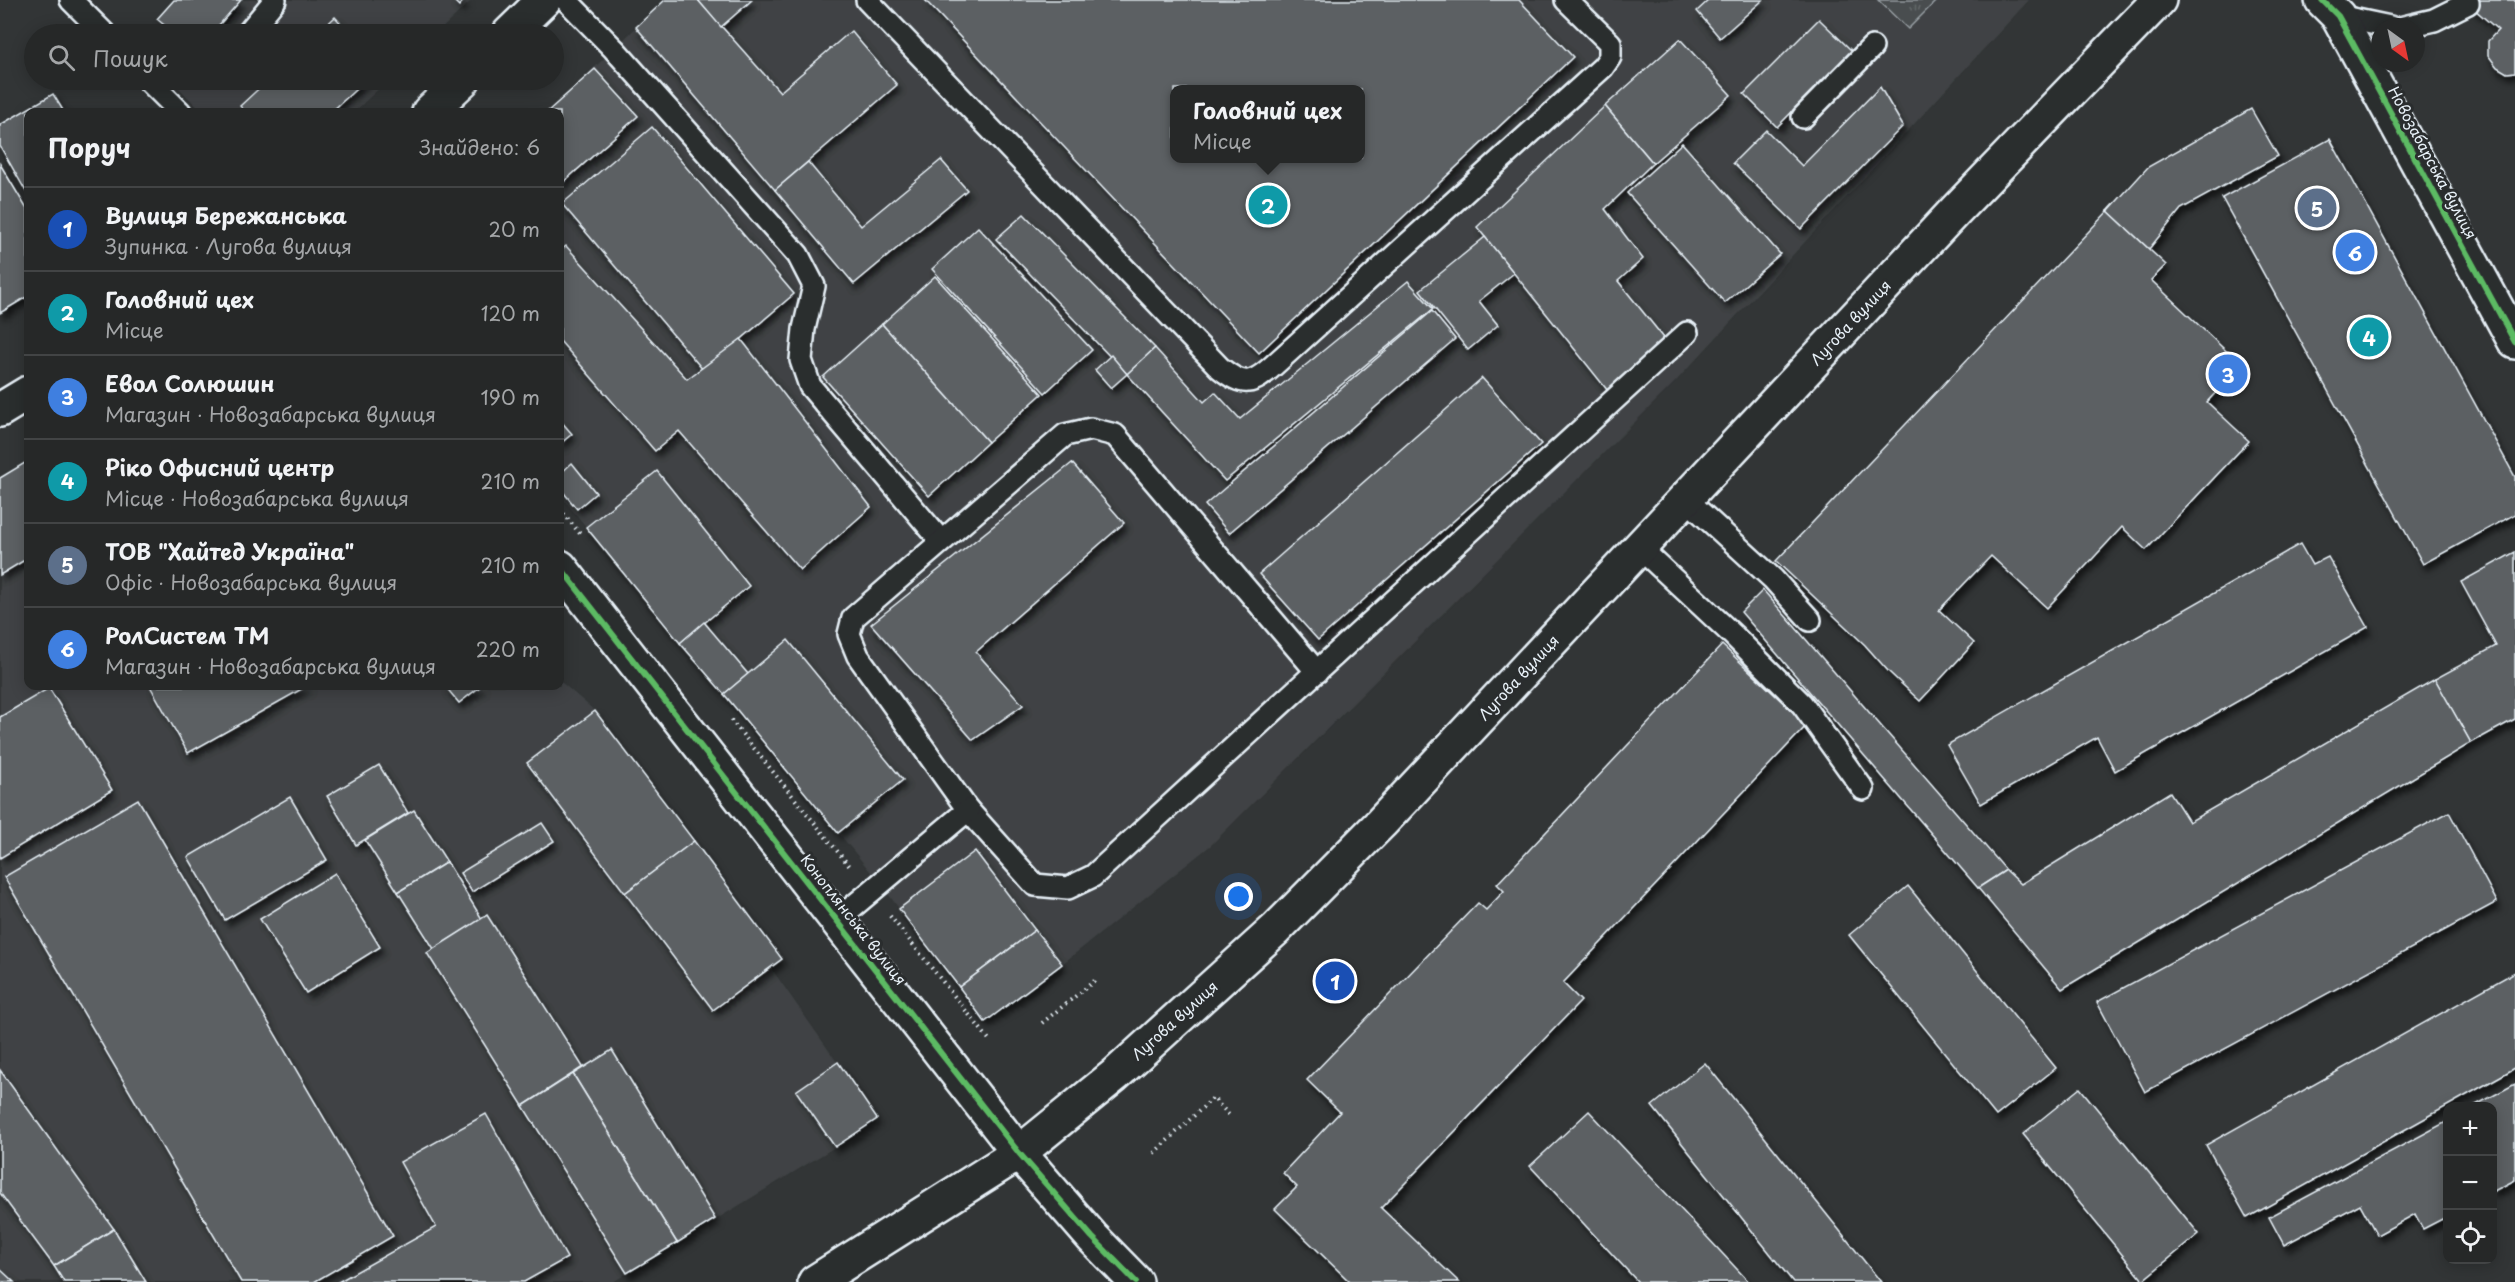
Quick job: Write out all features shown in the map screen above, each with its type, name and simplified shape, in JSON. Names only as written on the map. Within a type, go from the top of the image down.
[{"type":"main road","points":[[519,24],[544,0]]},
{"type":"main road","name":"Лугова вулиця","points":[[815,1282],[1019,1153],[1115,1075],[1276,929],[1382,823],[1955,212],[2159,0]]},
{"type":"main road","name":"Новозабарська вулиця","points":[[2330,8],[2515,342]]},
{"type":"main road","points":[[433,108],[452,90]]},
{"type":"main road","points":[[0,410],[24,395]]},
{"type":"main road","name":"Коноплянська вулиця","points":[[564,572],[1019,1153],[1092,1237],[1134,1281]]},
{"type":"lane","points":[[71,0],[95,24]]},
{"type":"lane","points":[[255,24],[275,0]]},
{"type":"lane","points":[[566,0],[614,49],[798,255],[814,286],[804,329],[801,360],[810,386],[941,541]]},
{"type":"lane","points":[[867,0],[1220,368],[1235,380],[1252,381],[1274,365],[1603,67],[1610,57],[1610,43],[1566,0]]},
{"type":"lane","points":[[2425,22],[2468,3]]},
{"type":"lane","points":[[2330,8],[2371,21]]},
{"type":"lane","points":[[1803,117],[1872,47]]},
{"type":"lane","points":[[158,90],[176,108]]},
{"type":"lane","points":[[1317,672],[1115,435],[1091,429],[1065,435],[853,618],[849,634],[858,656],[968,810],[1035,885],[1068,888],[1093,876],[1317,672],[1687,333]]},
{"type":"lane","points":[[1687,500],[1773,579],[1810,620]]},
{"type":"lane","points":[[1641,549],[1733,635],[1802,704],[1863,789]]},
{"type":"lane","points":[[837,920],[968,810]]},
{"type":"path","points":[[564,514],[582,536]]},
{"type":"path","points":[[730,719],[990,1042]]},
{"type":"path","points":[[1042,1023],[1098,978]]},
{"type":"path","points":[[1154,1153],[1213,1098],[1230,1116]]},
{"type":"shaded area","points":[[243,0],[472,0],[447,24],[225,24]]},
{"type":"shaded area","points":[[665,0],[2029,0],[1677,380],[1210,846],[1062,964],[985,1022],[879,882],[564,500],[564,108],[552,108]]},
{"type":"shaded area","points":[[181,90],[377,90],[358,108],[198,108]]},
{"type":"shaded area","points":[[24,463],[24,690],[564,690],[564,684],[595,711],[782,959],[771,968],[877,1119],[613,1282],[0,1282],[0,478]]},
{"type":"green space","points":[[1878,0],[1937,0],[1908,29]]},
{"type":"building","points":[[174,0],[241,0],[220,24],[163,24],[157,19]]},
{"type":"building","points":[[453,0],[464,0],[459,6]]},
{"type":"building","points":[[665,0],[698,0],[780,92],[851,31],[897,85],[775,190],[636,27]]},
{"type":"building","points":[[698,0],[752,0],[721,27]]},
{"type":"building","points":[[925,0],[1519,0],[1573,57],[1259,353]]},
{"type":"building","points":[[1709,0],[1763,0],[1720,38],[1697,11]]},
{"type":"building","points":[[2464,0],[2515,0],[2515,72],[2507,73],[2497,67],[2488,55],[2488,41],[2498,30]]},
{"type":"building","points":[[335,17],[342,24],[328,24]]},
{"type":"building","points":[[1819,19],[1852,51],[1777,127],[1744,94]]},
{"type":"building","points":[[1680,39],[1731,95],[1653,163],[1605,106]]},
{"type":"building","points":[[595,69],[638,116],[564,181],[564,108],[551,108]]},
{"type":"building","points":[[1880,87],[1903,126],[1801,229],[1733,163],[1766,130],[1802,166]]},
{"type":"building","points":[[257,90],[355,90],[335,108],[242,108],[240,106]]},
{"type":"building","points":[[53,94],[62,108],[29,108]]},
{"type":"building","points":[[1605,106],[1653,163],[1605,209],[1643,259],[1618,281],[1668,343],[1608,391],[1477,227]]},
{"type":"building","points":[[2251,109],[2278,156],[2181,209],[2149,249],[2108,211],[2148,167]]},
{"type":"building","points":[[24,111],[24,188],[0,146],[0,125]]},
{"type":"building","points":[[652,127],[794,294],[704,371],[564,206],[564,202]]},
{"type":"building","points":[[2330,139],[2515,477],[2515,514],[2423,564],[2222,198]]},
{"type":"building","points":[[1682,143],[1780,254],[1725,303],[1627,193]]},
{"type":"building","points":[[941,160],[967,190],[854,284],[775,190],[808,162],[861,226]]},
{"type":"building","points":[[0,164],[24,204],[24,298],[0,313]]},
{"type":"building","points":[[2108,211],[2166,265],[2151,280],[2241,365],[2207,402],[2249,441],[2146,550],[2122,527],[2047,608],[1991,556],[1939,610],[1974,643],[1920,701],[1865,645],[1776,561]]},
{"type":"building","points":[[1024,214],[1155,348],[1127,374],[996,239]]},
{"type":"building","points":[[978,227],[1092,350],[1045,393],[932,269]]},
{"type":"building","points":[[1485,237],[1514,273],[1479,301],[1498,325],[1468,350],[1420,290]]},
{"type":"building","points":[[566,246],[687,379],[741,339],[871,507],[800,570],[679,431],[655,451],[564,346],[564,248]]},
{"type":"building","points":[[935,276],[1042,394],[988,442],[882,324]]},
{"type":"building","points":[[1408,281],[1433,309],[1225,481],[1127,374],[1155,348],[1204,402],[1215,392],[1240,419]]},
{"type":"building","points":[[1432,311],[1455,339],[1229,533],[1205,505]]},
{"type":"building","points":[[882,324],[988,442],[929,496],[823,377]]},
{"type":"building","points":[[1111,355],[1127,374],[1111,388],[1095,370]]},
{"type":"building","points":[[1482,378],[1541,444],[1318,640],[1259,574]]},
{"type":"building","points":[[564,425],[572,434],[564,441]]},
{"type":"building","points":[[24,463],[24,560],[0,575],[0,478]]},
{"type":"building","points":[[572,463],[596,493],[577,509],[564,493],[564,470]]},
{"type":"building","points":[[1072,463],[1124,523],[976,652],[1023,705],[973,740],[871,624]]},
{"type":"building","points":[[657,471],[749,586],[680,643],[586,527]]},
{"type":"building","points":[[2300,544],[2312,565],[2328,557],[2368,627],[2115,771],[2097,737],[1981,804],[1947,745]]},
{"type":"building","points":[[2515,552],[2515,719],[2471,743],[2435,679],[2496,646],[2461,582]]},
{"type":"building","points":[[1763,590],[2006,870],[1978,888],[1741,612]]},
{"type":"building","points":[[704,622],[748,674],[724,694],[680,643]]},
{"type":"building","points":[[788,640],[903,780],[838,833],[724,694]]},
{"type":"building","points":[[1722,645],[1807,725],[1563,983],[1581,1001],[1381,1208],[1459,1282],[1350,1282],[1275,1209],[1297,1187],[1283,1173],[1340,1112],[1307,1080],[1478,903],[1486,910],[1504,891],[1497,884]]},
{"type":"building","points":[[2435,679],[2471,743],[2062,989],[1978,888],[2006,870],[2021,884],[2170,792],[2189,822]]},
{"type":"building","points":[[46,690],[50,690],[112,790],[0,858],[0,717]]},
{"type":"building","points":[[152,690],[300,690],[188,753]]},
{"type":"building","points":[[448,690],[476,690],[459,703]]},
{"type":"building","points":[[595,711],[694,841],[625,893],[527,763]]},
{"type":"building","points":[[379,765],[408,813],[356,845],[327,796]]},
{"type":"building","points":[[290,797],[327,860],[225,920],[188,857]]},
{"type":"building","points":[[138,799],[393,1236],[314,1282],[241,1282],[4,877]]},
{"type":"building","points":[[414,810],[447,862],[398,892],[365,840]]},
{"type":"building","points":[[2449,812],[2497,902],[2145,1092],[2097,1002]]},
{"type":"building","points":[[542,823],[554,841],[472,892],[460,873]]},
{"type":"building","points":[[694,841],[782,959],[713,1010],[625,893]]},
{"type":"building","points":[[975,851],[1035,930],[959,987],[899,909]]},
{"type":"building","points":[[447,862],[482,919],[434,949],[398,892]]},
{"type":"building","points":[[335,873],[380,947],[306,993],[260,919]]},
{"type":"building","points":[[1908,886],[2056,1068],[1996,1116],[1849,935]]},
{"type":"building","points":[[487,915],[583,1067],[523,1106],[427,953]]},
{"type":"building","points":[[1035,930],[1062,964],[985,1022],[959,987]]},
{"type":"building","points":[[2515,972],[2515,1068],[2454,1102],[2443,1102],[2443,1108],[2247,1218],[2206,1145]]},
{"type":"building","points":[[612,1050],[715,1219],[677,1243],[573,1074]]},
{"type":"building","points":[[838,1062],[877,1119],[835,1147],[796,1091]]},
{"type":"building","points":[[1705,1063],[1881,1282],[1793,1282],[1652,1106]]},
{"type":"building","points":[[0,1070],[114,1229],[54,1266],[0,1193]]},
{"type":"building","points":[[573,1074],[677,1243],[627,1273],[523,1106]]},
{"type":"building","points":[[2515,1084],[2515,1180],[2497,1189],[2497,1102],[2481,1102]]},
{"type":"building","points":[[2080,1088],[2199,1234],[2143,1280],[2023,1134]]},
{"type":"building","points":[[1589,1111],[1749,1282],[1638,1282],[1530,1166]]},
{"type":"building","points":[[486,1114],[567,1258],[524,1282],[338,1282],[436,1227],[400,1162]]},
{"type":"building","points":[[2443,1124],[2443,1219],[2423,1229],[2415,1214],[2377,1235],[2360,1204],[2284,1245],[2269,1217]]},
{"type":"building","points":[[114,1229],[146,1282],[64,1282],[54,1266]]},
{"type":"building","points":[[0,1269],[14,1282],[0,1282]]},
{"type":"cycle path","points":[[2322,0],[2338,16],[2515,342]]},
{"type":"cycle path","points":[[564,572],[1019,1153],[1092,1237],[1136,1282]]},
{"type":"place","name":"Головний цех","points":[[1268,205]]},
{"type":"place","name":"ТОВ \"Хайтед Україна\"","points":[[2317,208]]},
{"type":"place","name":"РолСистем ТМ","points":[[2355,252]]},
{"type":"place","name":"Ріко Офисний центр","points":[[2369,337]]},
{"type":"place","name":"Евол Солюшин","points":[[2228,374]]},
{"type":"place","name":"Вулиця Бережанська","points":[[1335,981]]}]
